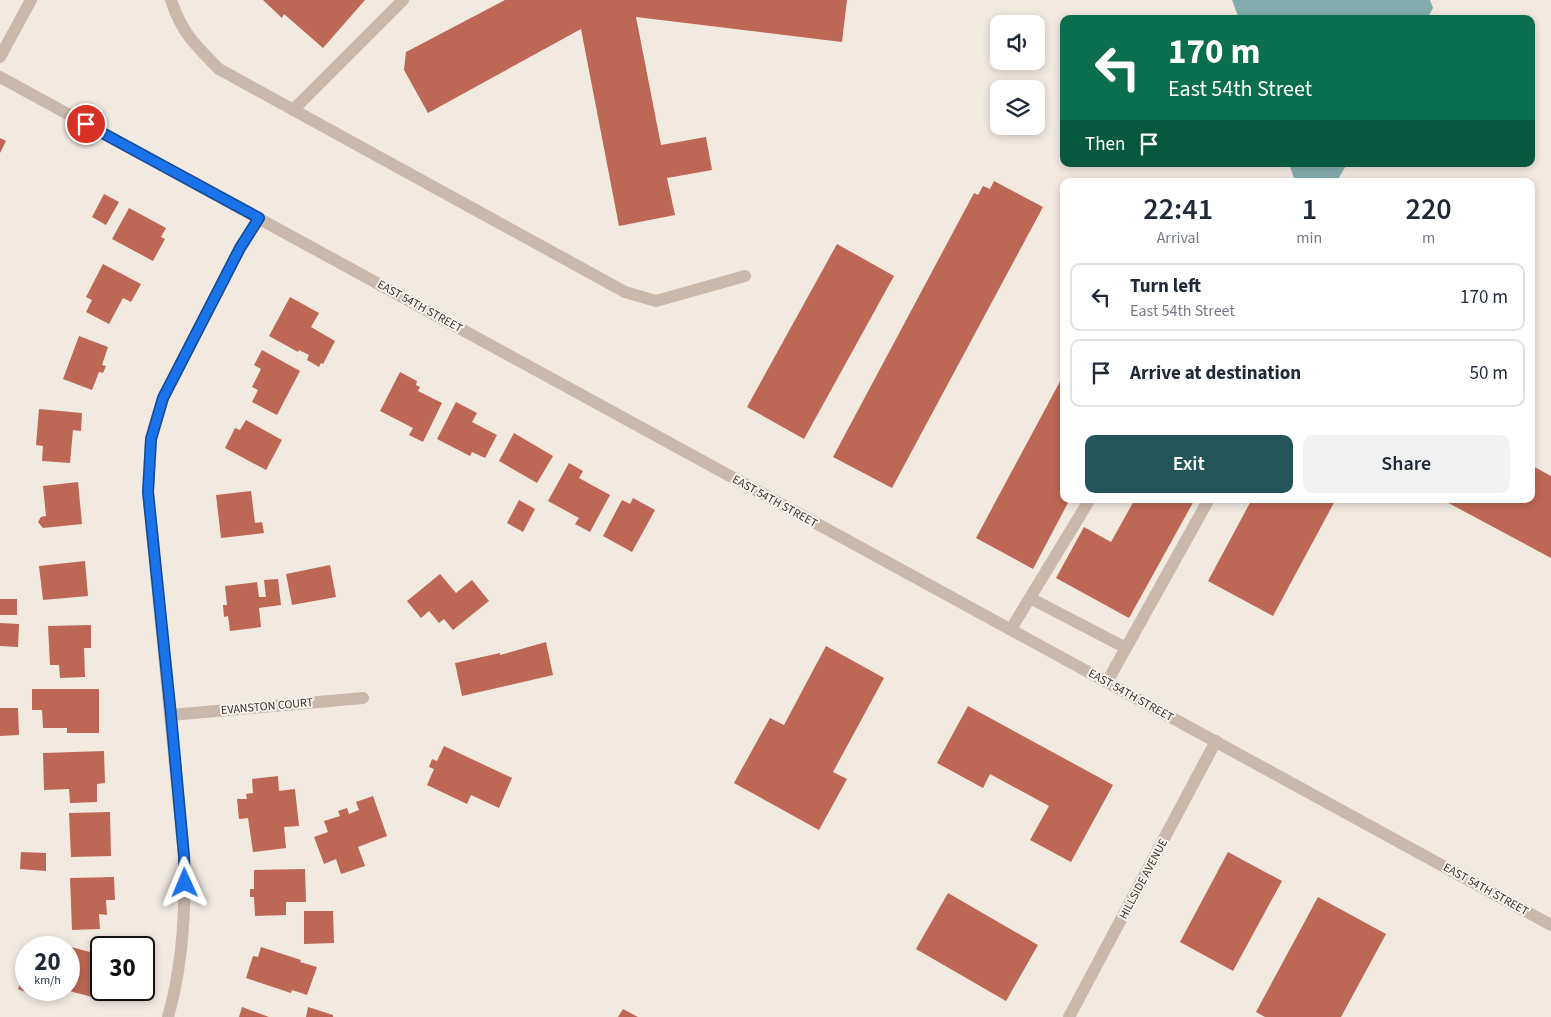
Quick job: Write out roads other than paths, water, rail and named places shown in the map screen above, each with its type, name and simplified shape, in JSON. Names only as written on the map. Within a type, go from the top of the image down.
[{"type":"street","points":[[0,57],[30,0]]},
{"type":"street","points":[[171,0],[176,14],[191,42],[219,68],[625,292],[656,301],[745,276]]},
{"type":"street","points":[[293,110],[403,0]]},
{"type":"street","name":"EAST 54TH STREET","points":[[0,76],[1551,924]]},
{"type":"street","points":[[168,1017],[182,947],[185,909],[184,856],[148,492],[151,439],[163,398],[240,248],[259,218]]},
{"type":"street","points":[[1010,629],[1088,503]]},
{"type":"street","points":[[1107,682],[1207,503]]},
{"type":"street","points":[[1030,598],[1126,648]]},
{"type":"street","name":"EVANSTON COURT","points":[[171,715],[363,698]]},
{"type":"street","name":"HILLSIDE AVENUE","points":[[1069,1017],[1216,741]]},
{"type":"water","points":[[1232,0],[1430,0],[1433,8],[1429,15],[1238,15]]},
{"type":"water","points":[[1290,167],[1345,167],[1339,178],[1294,178]]}]
